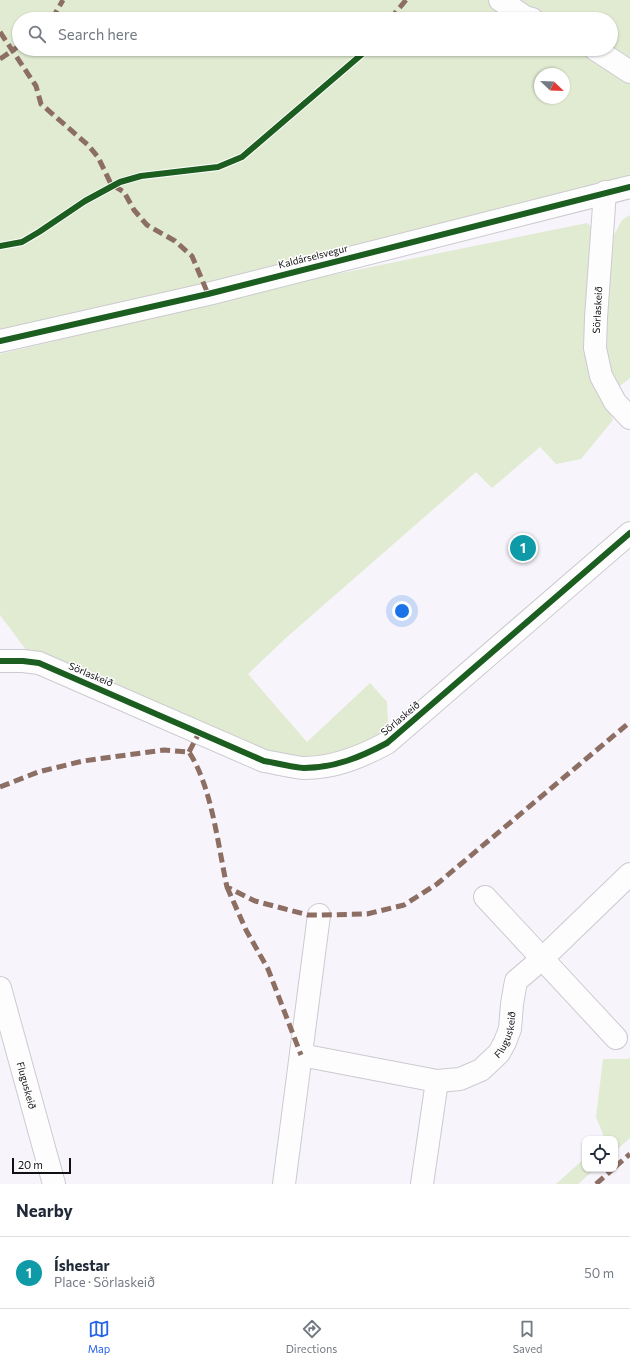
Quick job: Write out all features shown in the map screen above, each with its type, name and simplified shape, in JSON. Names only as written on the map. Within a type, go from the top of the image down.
[{"type":"street","points":[[500,0],[518,12]]},
{"type":"street","points":[[606,56],[630,72]]},
{"type":"street","name":"Kaldárselsvegur","points":[[0,341],[208,294],[605,192],[630,187]]},
{"type":"street","name":"Sörlaskeið","points":[[605,192],[595,348],[600,376],[616,402],[630,418]]},
{"type":"street","name":"Sörlaskeið","points":[[0,662],[23,660],[39,663],[264,761],[304,768],[334,765],[361,757],[387,743],[630,533]]},
{"type":"street","name":"Fluguskeið","points":[[301,1055],[437,1081],[460,1079],[471,1075],[490,1063],[499,1053],[510,1030],[516,981],[543,958],[630,874]]},
{"type":"street","points":[[485,896],[616,1038]]},
{"type":"street","points":[[284,1184],[319,915]]},
{"type":"street","name":"Fluguskeið","points":[[0,988],[54,1184]]},
{"type":"street","points":[[422,1184],[437,1081]]},
{"type":"green space","points":[[0,0],[630,0],[630,195],[217,280],[0,332]]},
{"type":"green space","points":[[630,215],[630,378],[617,388],[607,371],[603,349],[614,235],[622,220]]},
{"type":"green space","points":[[587,223],[598,232],[596,385],[613,420],[581,459],[556,464],[540,447],[492,488],[476,472],[287,637],[248,674],[307,742],[370,683],[387,702],[388,723],[376,740],[330,756],[289,758],[39,667],[0,615],[0,354],[327,276]]},
{"type":"green space","points":[[630,1057],[630,1138],[618,1148],[618,1136],[604,1136],[596,1117],[603,1059],[628,1059]]},
{"type":"green space","points":[[582,1161],[582,1172],[592,1172],[578,1184],[556,1184]]},
{"type":"marked path","points":[[56,12],[63,0]]},
{"type":"marked path","points":[[396,12],[406,0]]},
{"type":"marked path","points":[[0,32],[12,50]]},
{"type":"marked path","points":[[0,59],[12,51]]},
{"type":"marked path","points":[[16,56],[36,86],[41,104],[88,145],[98,157],[111,184],[124,192],[134,210],[147,225],[175,241],[192,256],[208,294]]},
{"type":"marked path","points":[[0,787],[38,772],[83,761],[164,750],[189,752],[197,766],[209,799],[227,887],[255,901],[308,915],[367,914],[404,905],[437,884],[630,722]]},
{"type":"marked path","points":[[189,752],[199,733]]},
{"type":"marked path","points":[[227,887],[246,930],[268,969],[301,1055]]},
{"type":"marked path","points":[[618,1164],[630,1154]]},
{"type":"marked path","points":[[596,1184],[610,1172]]},
{"type":"cycle path","points":[[0,246],[22,242],[85,201],[120,182],[141,176],[218,167],[242,157],[360,56]]},
{"type":"cycle path","points":[[0,341],[208,294],[630,187]]},
{"type":"cycle path","points":[[0,661],[39,663],[264,761],[304,768],[315,768],[337,764],[367,753],[387,743],[630,533]]},
{"type":"place","name":"Íshestar","points":[[523,548]]}]
